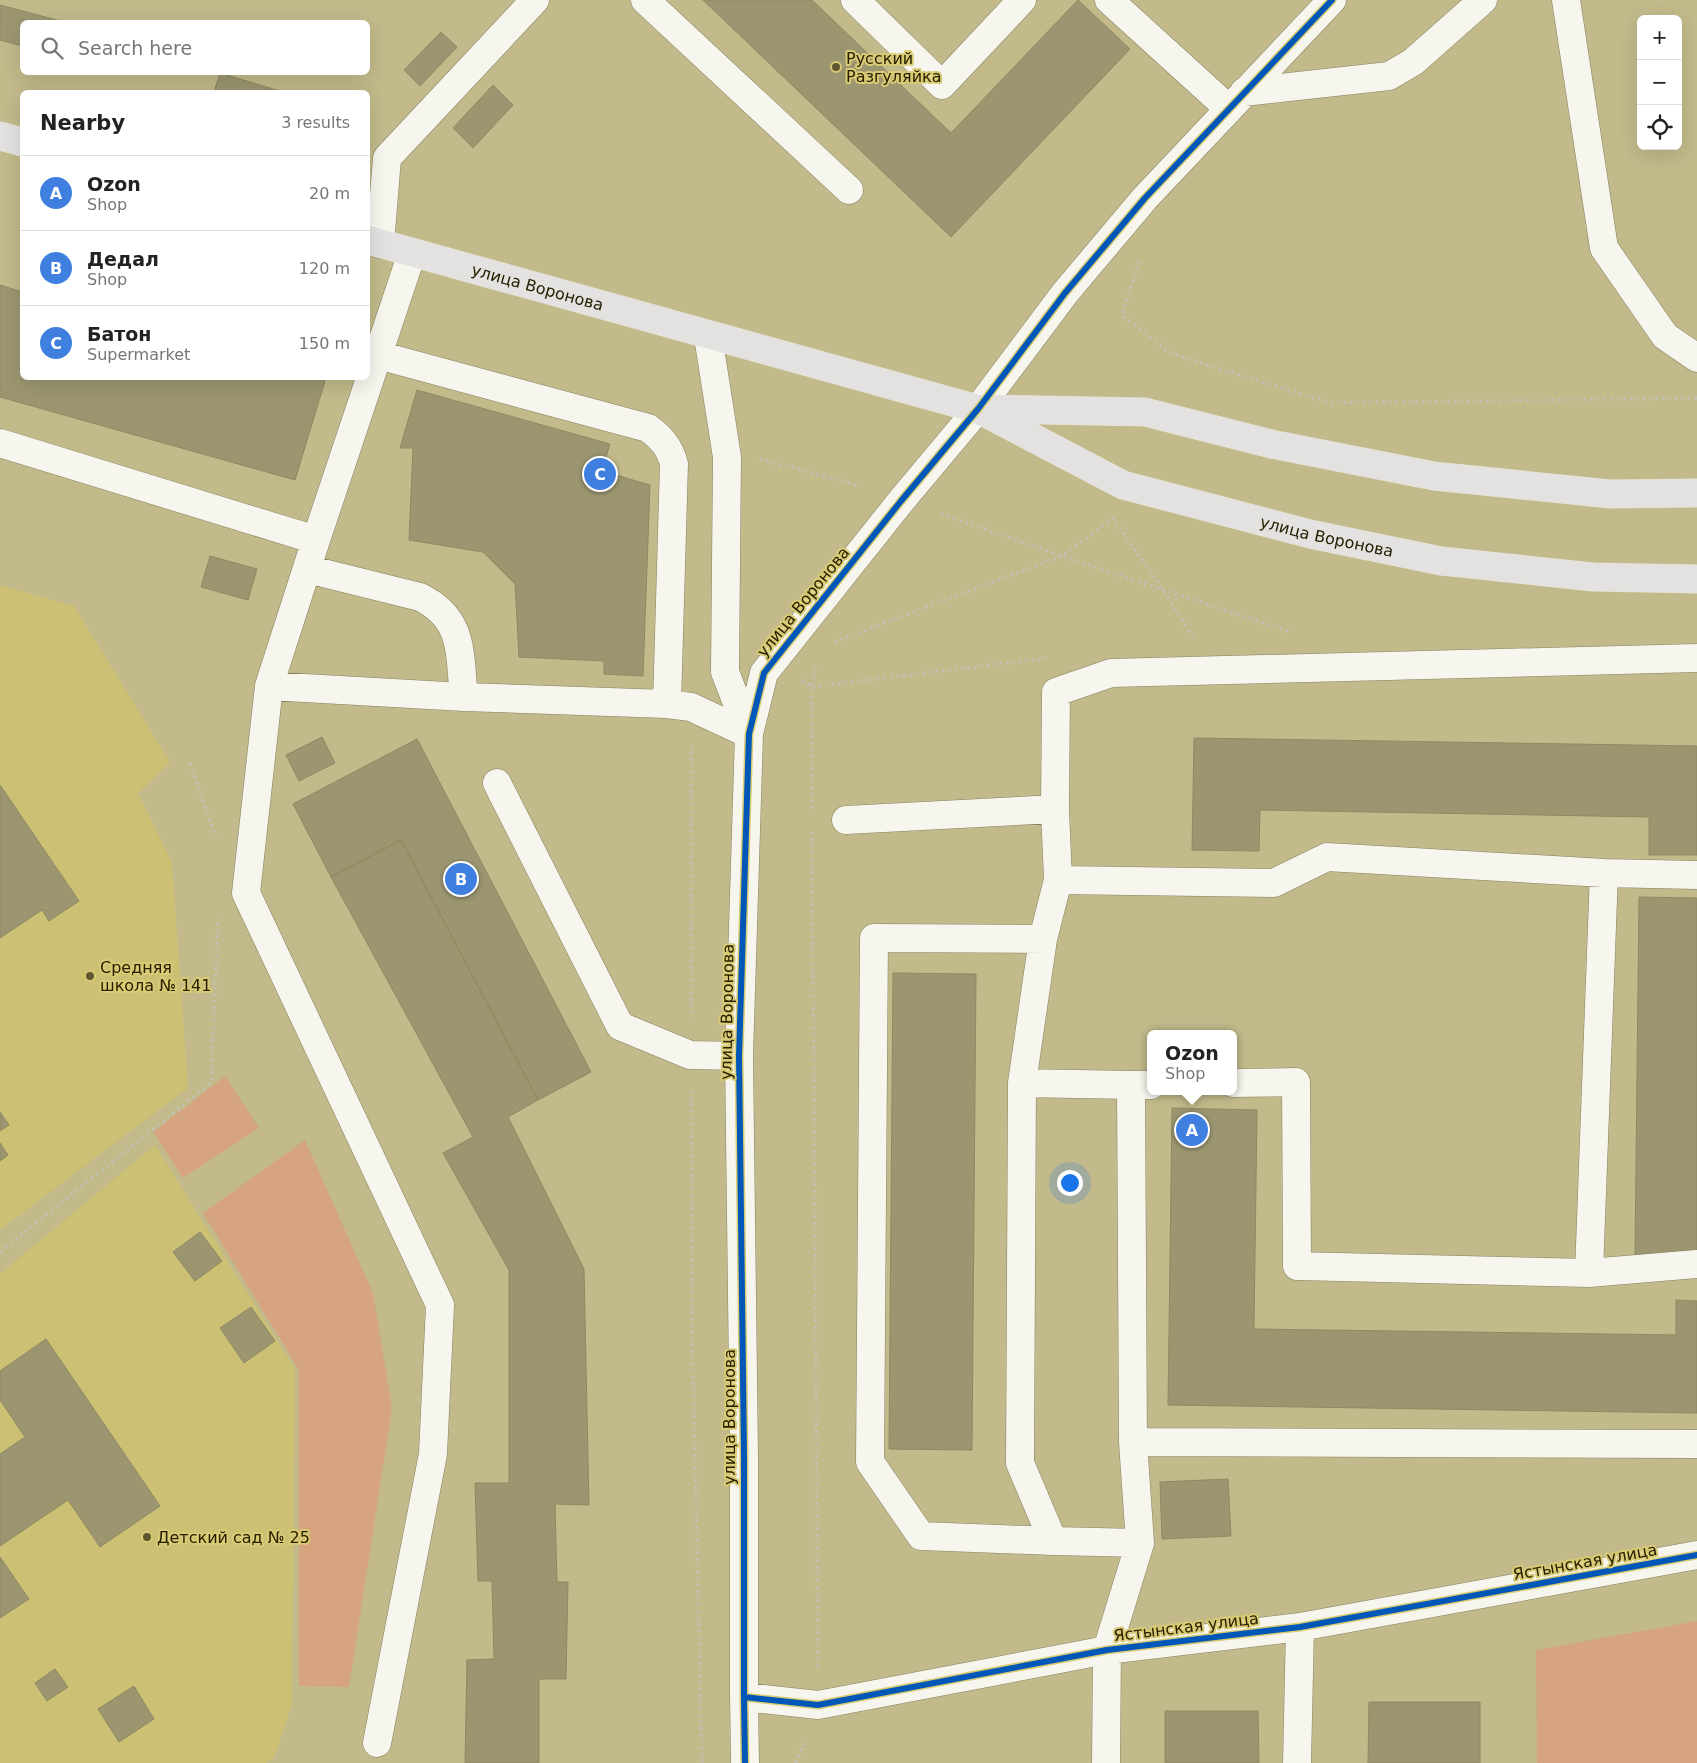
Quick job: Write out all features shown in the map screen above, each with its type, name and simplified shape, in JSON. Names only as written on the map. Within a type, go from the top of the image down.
[{"type":"main road","points":[[0,136],[20,141]]},
{"type":"main road","name":"улица Воронова","points":[[374,242],[708,336],[976,408],[1123,485],[1310,534],[1441,561],[1593,577],[1697,579]]},
{"type":"main road","name":"улица Воронова","points":[[976,408],[1145,412],[1271,444],[1434,476],[1610,494],[1697,493]]},
{"type":"street","points":[[374,242],[387,158],[535,0]]},
{"type":"street","points":[[645,0],[849,190]]},
{"type":"street","points":[[855,0],[942,85],[1022,0]]},
{"type":"street","points":[[1109,0],[1236,100],[1389,76],[1413,62],[1483,0]]},
{"type":"street","points":[[976,408],[1065,293],[1146,198],[1236,100],[1332,0]]},
{"type":"street","points":[[1566,0],[1604,248],[1665,336],[1697,358]]},
{"type":"street","points":[[370,379],[412,253]]},
{"type":"street","name":"улица Воронова","points":[[708,336],[727,456],[725,672],[749,734]]},
{"type":"street","points":[[378,355],[648,428],[663,440],[668,446],[674,464],[679,705]]},
{"type":"street","points":[[370,380],[269,686],[246,893],[440,1306],[433,1454],[377,1743]]},
{"type":"street","name":"улица Воронова","points":[[744,1697],[744,1447],[739,1056],[749,734],[764,673],[976,408]]},
{"type":"street","points":[[0,443],[316,540]]},
{"type":"street","points":[[307,569],[420,597],[430,602],[452,624],[457,636],[464,697]]},
{"type":"street","points":[[1053,1541],[1020,1463],[1022,1082],[1043,939],[1058,880],[1055,809],[1056,692],[1111,673],[1697,658]]},
{"type":"street","points":[[269,686],[464,697],[679,705],[749,734]]},
{"type":"street","points":[[497,783],[620,1026],[690,1055],[739,1056]]},
{"type":"street","points":[[846,820],[1055,809]]},
{"type":"street","points":[[1058,880],[1274,882],[1327,857],[1604,873],[1697,876]]},
{"type":"street","points":[[1589,1273],[1604,873]]},
{"type":"street","points":[[1043,939],[874,938],[870,1462],[921,1536],[1140,1543]]},
{"type":"street","points":[[1022,1082],[1141,1085],[1133,1442],[1140,1543],[1107,1650],[1106,1763]]},
{"type":"street","points":[[1237,1083],[1296,1082],[1297,1266],[1589,1273],[1697,1264]]},
{"type":"street","points":[[1133,1442],[1697,1444]]},
{"type":"street","name":"Ястынская улица","points":[[744,1697],[818,1705],[1107,1650],[1300,1627],[1697,1555]]},
{"type":"street","points":[[1297,1763],[1300,1627]]},
{"type":"street","points":[[744,1697],[746,1763]]},
{"type":"path","points":[[1142,253],[1122,314],[1170,353],[1330,402],[1697,398]]},
{"type":"path","points":[[758,459],[861,486]]},
{"type":"path","points":[[941,514],[1295,634]]},
{"type":"path","points":[[829,644],[1062,556],[1113,518],[1164,591],[1197,644]]},
{"type":"path","points":[[812,816],[811,687],[816,663]]},
{"type":"path","points":[[679,705],[692,993],[690,1055],[692,1326],[702,1763]]},
{"type":"path","points":[[190,764],[218,842]]},
{"type":"path","points":[[812,826],[818,1705]]},
{"type":"path","points":[[0,1252],[211,1083],[219,909]]},
{"type":"shaded area","name":"Средняя школа № 141","points":[[0,585],[74,606],[170,762],[138,793],[172,863],[188,1088],[0,1230]]},
{"type":"shaded area","points":[[225,1076],[259,1128],[183,1178],[153,1132]]},
{"type":"shaded area","points":[[305,1140],[373,1293],[392,1408],[349,1687],[299,1686],[299,1370],[203,1213]]},
{"type":"shaded area","name":"Детский сад № 25","points":[[155,1145],[295,1369],[292,1704],[274,1758],[265,1763],[0,1763],[0,1274]]},
{"type":"shaded area","points":[[1697,1621],[1697,1763],[1537,1763],[1536,1650]]},
{"type":"building","points":[[703,0],[812,0],[951,133],[1078,0],[1130,49],[951,237]]},
{"type":"building","points":[[0,5],[56,20],[20,20],[20,45],[0,40]]},
{"type":"building","points":[[441,32],[457,47],[420,86],[404,70]]},
{"type":"building","points":[[219,75],[227,75],[276,90],[215,90]]},
{"type":"building","points":[[493,85],[513,105],[473,148],[453,128]]},
{"type":"building","points":[[0,285],[20,291],[20,380],[325,381],[295,480],[0,397]]},
{"type":"building","points":[[417,390],[610,444],[602,471],[650,485],[643,676],[604,674],[604,661],[519,657],[515,584],[483,552],[409,540],[413,448],[400,448]]},
{"type":"building","points":[[210,556],[257,569],[248,600],[201,587]]},
{"type":"building","points":[[322,737],[335,763],[299,781],[286,755]]},
{"type":"building","points":[[1194,738],[1697,746],[1697,855],[1649,855],[1649,817],[1260,810],[1259,851],[1192,850]]},
{"type":"building","points":[[417,739],[591,1072],[538,1100],[401,840],[331,877],[293,804]]},
{"type":"building","points":[[0,785],[79,901],[49,921],[42,910],[0,938]]},
{"type":"building","points":[[401,840],[538,1100],[508,1117],[584,1269],[589,1505],[555,1504],[557,1582],[568,1582],[566,1679],[539,1679],[539,1763],[465,1763],[467,1660],[494,1659],[492,1581],[478,1581],[475,1483],[509,1483],[509,1270],[443,1153],[473,1137],[331,877]]},
{"type":"building","points":[[1639,897],[1697,898],[1697,1255],[1635,1255]]},
{"type":"building","points":[[893,973],[976,974],[972,1450],[889,1449]]},
{"type":"building","points":[[1172,1108],[1257,1110],[1254,1329],[1676,1335],[1676,1300],[1697,1301],[1697,1413],[1168,1405]]},
{"type":"building","points":[[0,1112],[9,1125],[0,1131]]},
{"type":"building","points":[[0,1143],[8,1155],[0,1161]]},
{"type":"building","points":[[200,1232],[222,1261],[195,1281],[173,1252]]},
{"type":"building","points":[[251,1307],[275,1341],[244,1363],[220,1328]]},
{"type":"building","points":[[46,1339],[160,1506],[100,1547],[68,1500],[0,1546],[0,1454],[25,1437],[0,1400],[0,1371]]},
{"type":"building","points":[[1228,1479],[1231,1536],[1162,1539],[1160,1482]]},
{"type":"building","points":[[0,1557],[29,1599],[0,1618]]},
{"type":"building","points":[[55,1669],[68,1687],[47,1701],[35,1683]]},
{"type":"building","points":[[134,1686],[154,1719],[119,1742],[98,1709]]},
{"type":"building","points":[[1369,1702],[1480,1702],[1480,1763],[1368,1763]]},
{"type":"building","points":[[1165,1711],[1258,1711],[1259,1763],[1165,1763]]},
{"type":"cycle path","points":[[745,1763],[744,1456],[739,1056],[749,734],[764,673],[901,501],[978,409],[1065,293],[1145,198],[1332,0]]},
{"type":"cycle path","points":[[744,1697],[818,1705],[1107,1650],[1300,1627],[1697,1555]]},
{"type":"place","name":"Русский Разгуляйка","points":[[836,67]]},
{"type":"place","name":"Батон","points":[[600,474]]},
{"type":"place","name":"Дедал","points":[[461,879]]},
{"type":"place","name":"Средняя школа № 141","points":[[90,976]]},
{"type":"place","name":"Ozon","points":[[1192,1130]]},
{"type":"place","name":"Детский сад № 25","points":[[147,1537]]}]
